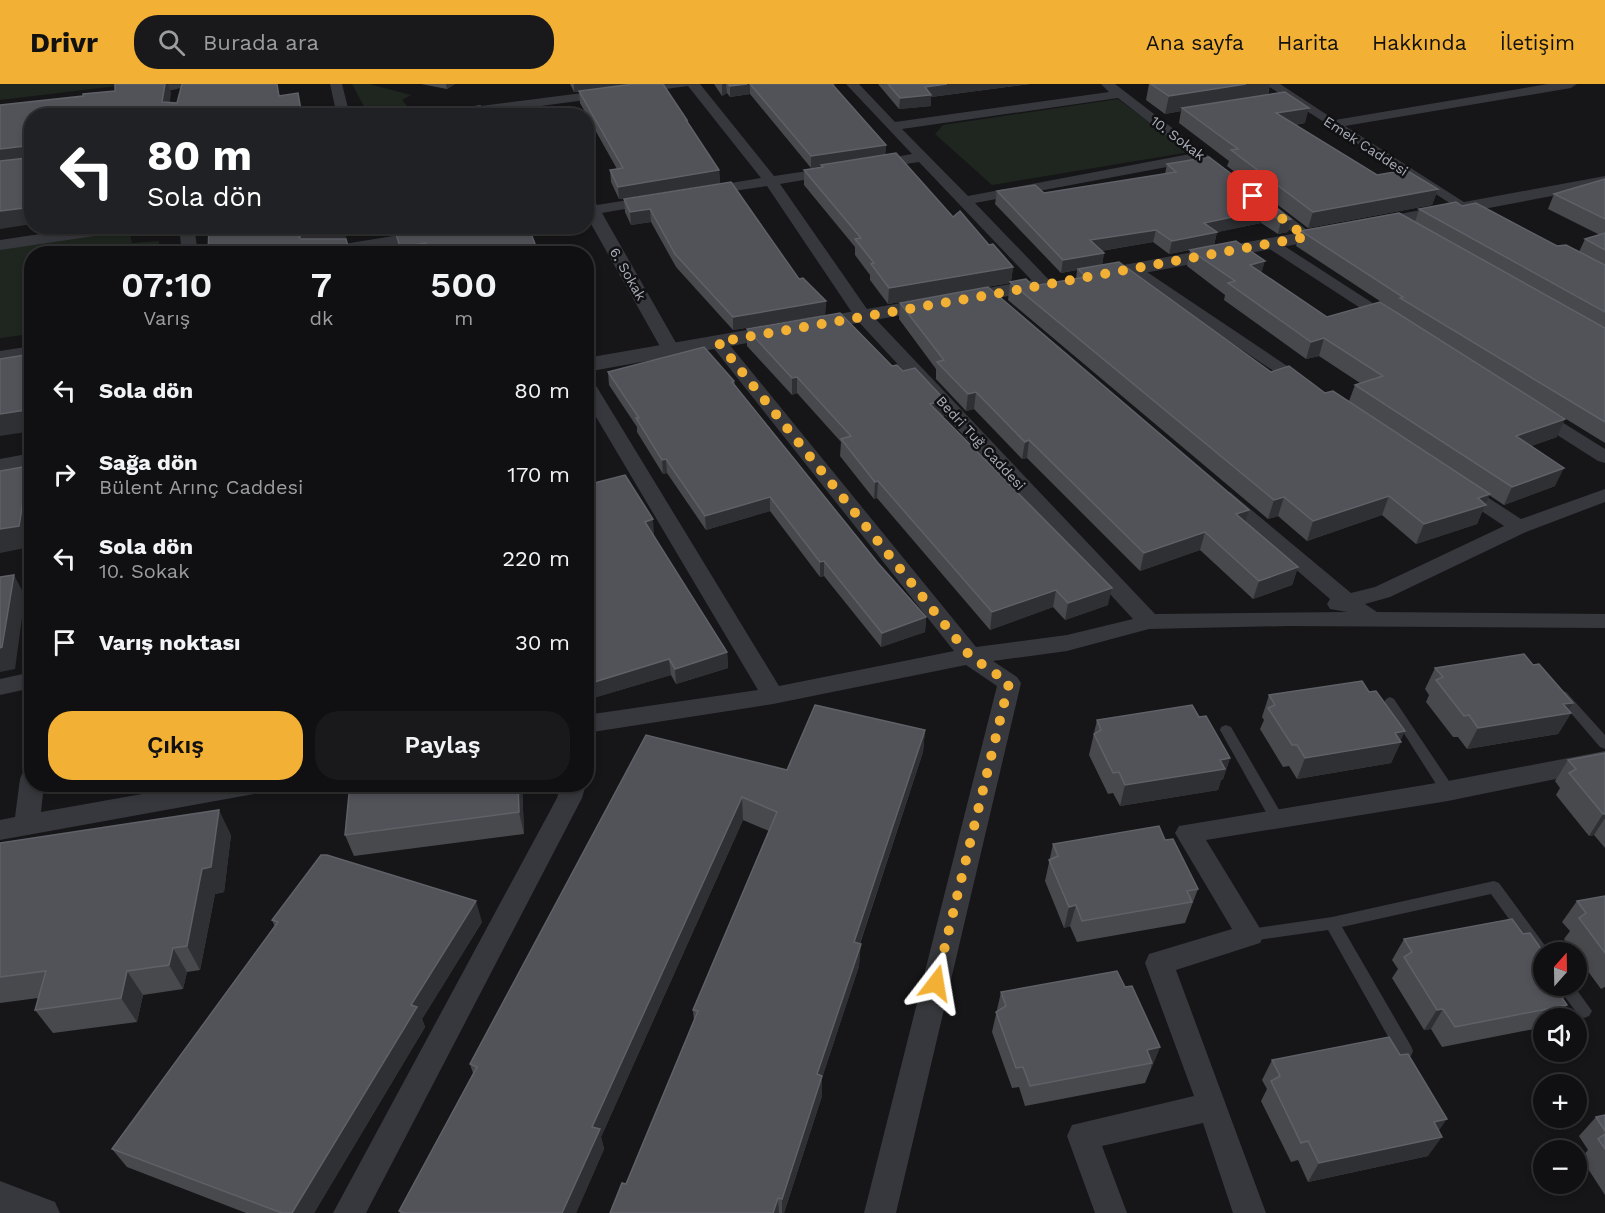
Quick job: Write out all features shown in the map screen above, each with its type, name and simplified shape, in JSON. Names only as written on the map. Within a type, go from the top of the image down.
[{"type":"street","points":[[336,84],[342,108]]},
{"type":"street","points":[[493,108],[683,84]]},
{"type":"street","name":"Bedri Tuğ Caddesi","points":[[693,84],[771,181],[863,316],[1149,622]]},
{"type":"street","points":[[852,84],[1045,285]]},
{"type":"street","name":"10. Sokak","points":[[1107,84],[1306,237]]},
{"type":"street","name":"Emek Caddesi","points":[[1271,84],[1467,207],[1492,217]]},
{"type":"street","points":[[1333,124],[1571,84]]},
{"type":"street","points":[[125,92],[181,88]]},
{"type":"street","points":[[892,126],[1120,94]]},
{"type":"street","points":[[1271,103],[1294,99]]},
{"type":"street","points":[[546,101],[549,108]]},
{"type":"street","points":[[1155,121],[1178,117]]},
{"type":"street","points":[[964,201],[1201,156]]},
{"type":"street","points":[[692,194],[921,157]]},
{"type":"street","points":[[594,364],[1045,285],[1605,181]]},
{"type":"street","points":[[594,205],[670,197]]},
{"type":"street","name":"6. Sokak","points":[[594,216],[671,350]]},
{"type":"street","points":[[1395,220],[1415,231]]},
{"type":"street","points":[[0,245],[74,234]]},
{"type":"street","points":[[389,246],[447,234]]},
{"type":"street","points":[[1270,243],[1408,331]]},
{"type":"street","points":[[1132,269],[1320,394]]},
{"type":"street","points":[[989,295],[1007,310]]},
{"type":"street","points":[[718,342],[970,656],[1009,683],[880,1213]]},
{"type":"street","points":[[0,356],[24,352]]},
{"type":"street","points":[[594,397],[773,696]]},
{"type":"street","points":[[1516,400],[1605,457]]},
{"type":"street","points":[[0,466],[24,462]]},
{"type":"street","points":[[1449,480],[1519,527]]},
{"type":"street","points":[[1212,486],[1346,601],[1372,619]]},
{"type":"street","points":[[1288,619],[1382,592],[1519,527],[1605,495]]},
{"type":"street","points":[[594,723],[773,696],[970,656],[1067,643],[1149,622],[1288,619],[1605,621]]},
{"type":"street","points":[[0,687],[24,682]]},
{"type":"street","points":[[1250,1213],[1213,1106],[1159,963],[1250,935],[1188,833],[1448,791],[1605,760]]},
{"type":"street","points":[[27,826],[31,792]]},
{"type":"street","points":[[0,830],[211,792]]},
{"type":"street","points":[[349,1213],[571,792]]},
{"type":"street","points":[[1111,1213],[1083,1136],[1213,1106]]},
{"type":"street","points":[[0,1197],[44,1213]]},
{"type":"lane","points":[[1556,688],[1605,744]]},
{"type":"lane","points":[[1390,702],[1448,791]]},
{"type":"lane","points":[[1226,730],[1277,819]]},
{"type":"lane","points":[[1250,935],[1332,923],[1494,887],[1534,942]]},
{"type":"lane","points":[[1332,923],[1405,1051]]},
{"type":"lane","points":[[1573,996],[1582,1008]]},
{"type":"shaded area","points":[[0,84],[134,84],[0,100]]},
{"type":"shaded area","points":[[352,84],[369,84],[411,95],[402,100],[407,106],[365,108]]},
{"type":"shaded area","points":[[1118,99],[1190,152],[992,185],[935,134],[943,125]]},
{"type":"shaded area","points":[[95,234],[130,234],[132,243],[159,241],[159,246],[24,246],[24,335],[0,338],[0,248]]},
{"type":"building","points":[[115,84],[165,84],[162,102],[177,103],[182,84],[277,84],[279,96],[298,93],[301,108],[24,108],[24,146],[0,149],[0,105],[115,91]]},
{"type":"building","points":[[634,84],[663,84],[719,170],[618,187],[610,170],[623,168],[594,117],[594,108],[589,108],[579,91]]},
{"type":"building","points":[[750,84],[832,84],[886,145],[811,156]]},
{"type":"building","points":[[888,84],[947,84],[925,87],[931,95],[900,98]]},
{"type":"building","points":[[1151,84],[1246,84],[1169,96]]},
{"type":"building","points":[[1285,92],[1309,108],[1276,113],[1377,175],[1406,170],[1438,189],[1313,212],[1231,150],[1238,149],[1182,108]]},
{"type":"building","points":[[896,153],[953,217],[960,211],[989,245],[993,244],[1013,267],[889,288],[871,264],[874,263],[855,239],[861,238],[804,170],[823,167],[821,165]]},
{"type":"building","points":[[1209,157],[1291,219],[1281,221],[1265,210],[1204,223],[1217,232],[1172,241],[1156,230],[1090,240],[1104,253],[1063,260],[997,191],[1035,185],[1044,193],[1176,172],[1167,164]]},
{"type":"building","points":[[24,158],[24,208],[0,211],[0,161]]},
{"type":"building","points":[[1605,179],[1605,219],[1554,194]]},
{"type":"building","points":[[731,182],[799,279],[803,278],[826,301],[733,317],[675,254],[650,209],[630,212],[624,199]]},
{"type":"building","points":[[1456,202],[1462,206],[1476,203],[1557,246],[1566,245],[1605,265],[1605,312],[1419,209]]},
{"type":"building","points":[[1399,213],[1605,328],[1605,422],[1400,298],[1403,297],[1301,231]]},
{"type":"building","points":[[1605,233],[1605,250],[1585,239]]},
{"type":"building","points":[[209,234],[303,234],[299,237],[301,239],[346,239],[348,246],[208,246]]},
{"type":"building","points":[[396,234],[531,234],[536,246],[427,246],[426,243],[400,246]]},
{"type":"building","points":[[1236,241],[1265,261],[1250,265],[1327,317],[1380,302],[1565,419],[1516,436],[1564,468],[1512,487],[1355,385],[1383,376],[1324,338],[1311,342],[1228,283],[1235,281],[1190,250]]},
{"type":"building","points":[[1119,262],[1271,372],[1289,366],[1325,393],[1333,391],[1490,494],[1478,498],[1486,505],[1424,524],[1389,496],[1313,521],[1284,497],[1274,500],[1010,282],[1026,279],[1033,286],[1086,277],[1078,269]]},
{"type":"building","points":[[988,287],[1249,510],[1236,514],[1298,567],[1259,581],[1205,532],[1144,553],[1029,440],[1025,442],[976,392],[968,394],[937,362],[944,360],[900,303]]},
{"type":"building","points":[[840,313],[892,366],[897,365],[903,371],[915,368],[945,400],[930,404],[1112,588],[1068,603],[1056,590],[992,612],[878,481],[875,482],[841,439],[851,436],[797,377],[792,378],[747,329]]},
{"type":"building","points":[[704,347],[734,381],[732,382],[878,563],[926,617],[882,633],[824,561],[820,562],[770,497],[705,516],[666,459],[662,460],[636,418],[639,418],[608,372]]},
{"type":"building","points":[[24,355],[24,410],[0,414],[0,359]]},
{"type":"building","points":[[24,467],[24,496],[19,526],[0,529],[0,471]]},
{"type":"building","points":[[625,475],[653,519],[645,522],[727,652],[675,669],[669,659],[594,682],[594,483]]},
{"type":"building","points":[[14,575],[2,647],[0,648],[0,577]]},
{"type":"building","points":[[1524,654],[1533,665],[1539,664],[1573,703],[1563,704],[1571,713],[1478,728],[1469,715],[1464,716],[1436,680],[1443,677],[1435,668]]},
{"type":"building","points":[[1362,681],[1369,692],[1376,691],[1405,731],[1395,733],[1401,742],[1305,758],[1297,745],[1292,745],[1268,708],[1275,705],[1269,695]]},
{"type":"building","points":[[815,705],[925,730],[854,942],[861,944],[817,1074],[822,1076],[782,1199],[778,1198],[773,1213],[610,1213],[622,1183],[626,1184],[698,1011],[693,1010],[777,812],[742,797],[592,1127],[600,1129],[562,1213],[404,1213],[399,1211],[477,1067],[470,1064],[646,735],[787,770]]},
{"type":"building","points":[[1192,705],[1199,717],[1206,716],[1230,758],[1220,760],[1225,769],[1125,785],[1119,772],[1113,773],[1094,734],[1101,730],[1097,720]]},
{"type":"building","points":[[1605,753],[1605,814],[1603,814],[1569,773],[1576,769],[1568,760]]},
{"type":"building","points":[[349,792],[518,792],[519,812],[345,835]]},
{"type":"building","points":[[219,810],[211,867],[202,869],[187,946],[173,948],[169,965],[127,971],[121,998],[35,1010],[46,971],[0,977],[0,843]]},
{"type":"building","points":[[1159,826],[1165,840],[1173,839],[1198,889],[1187,891],[1192,902],[1082,921],[1076,905],[1069,907],[1049,860],[1058,856],[1053,844]]},
{"type":"building","points":[[321,855],[476,901],[411,1005],[417,1007],[292,1213],[282,1213],[112,1149],[278,922],[272,920]]},
{"type":"building","points":[[1605,896],[1605,953],[1579,918],[1586,913],[1577,901]]},
{"type":"building","points":[[1512,919],[1523,934],[1530,933],[1536,942],[1533,942],[1533,996],[1561,996],[1567,1005],[1533,1008],[1533,1012],[1455,1027],[1443,1009],[1437,1010],[1404,957],[1412,952],[1404,939]]},
{"type":"building","points":[[1117,971],[1125,987],[1132,986],[1160,1047],[1147,1050],[1152,1063],[1030,1086],[1023,1067],[1016,1068],[996,1012],[1006,1006],[1001,992]]},
{"type":"building","points":[[1389,1037],[1400,1055],[1408,1054],[1447,1119],[1434,1122],[1442,1137],[1319,1163],[1308,1141],[1301,1143],[1271,1081],[1280,1076],[1272,1060]]},
{"type":"building","points":[[1605,1115],[1605,1131],[1596,1117]]},
{"type":"building","points":[[1605,1134],[1605,1149],[1598,1139]]},
{"type":"route","points":[[936,983],[1009,683],[970,656],[718,342],[1306,237],[1253,196]]}]
